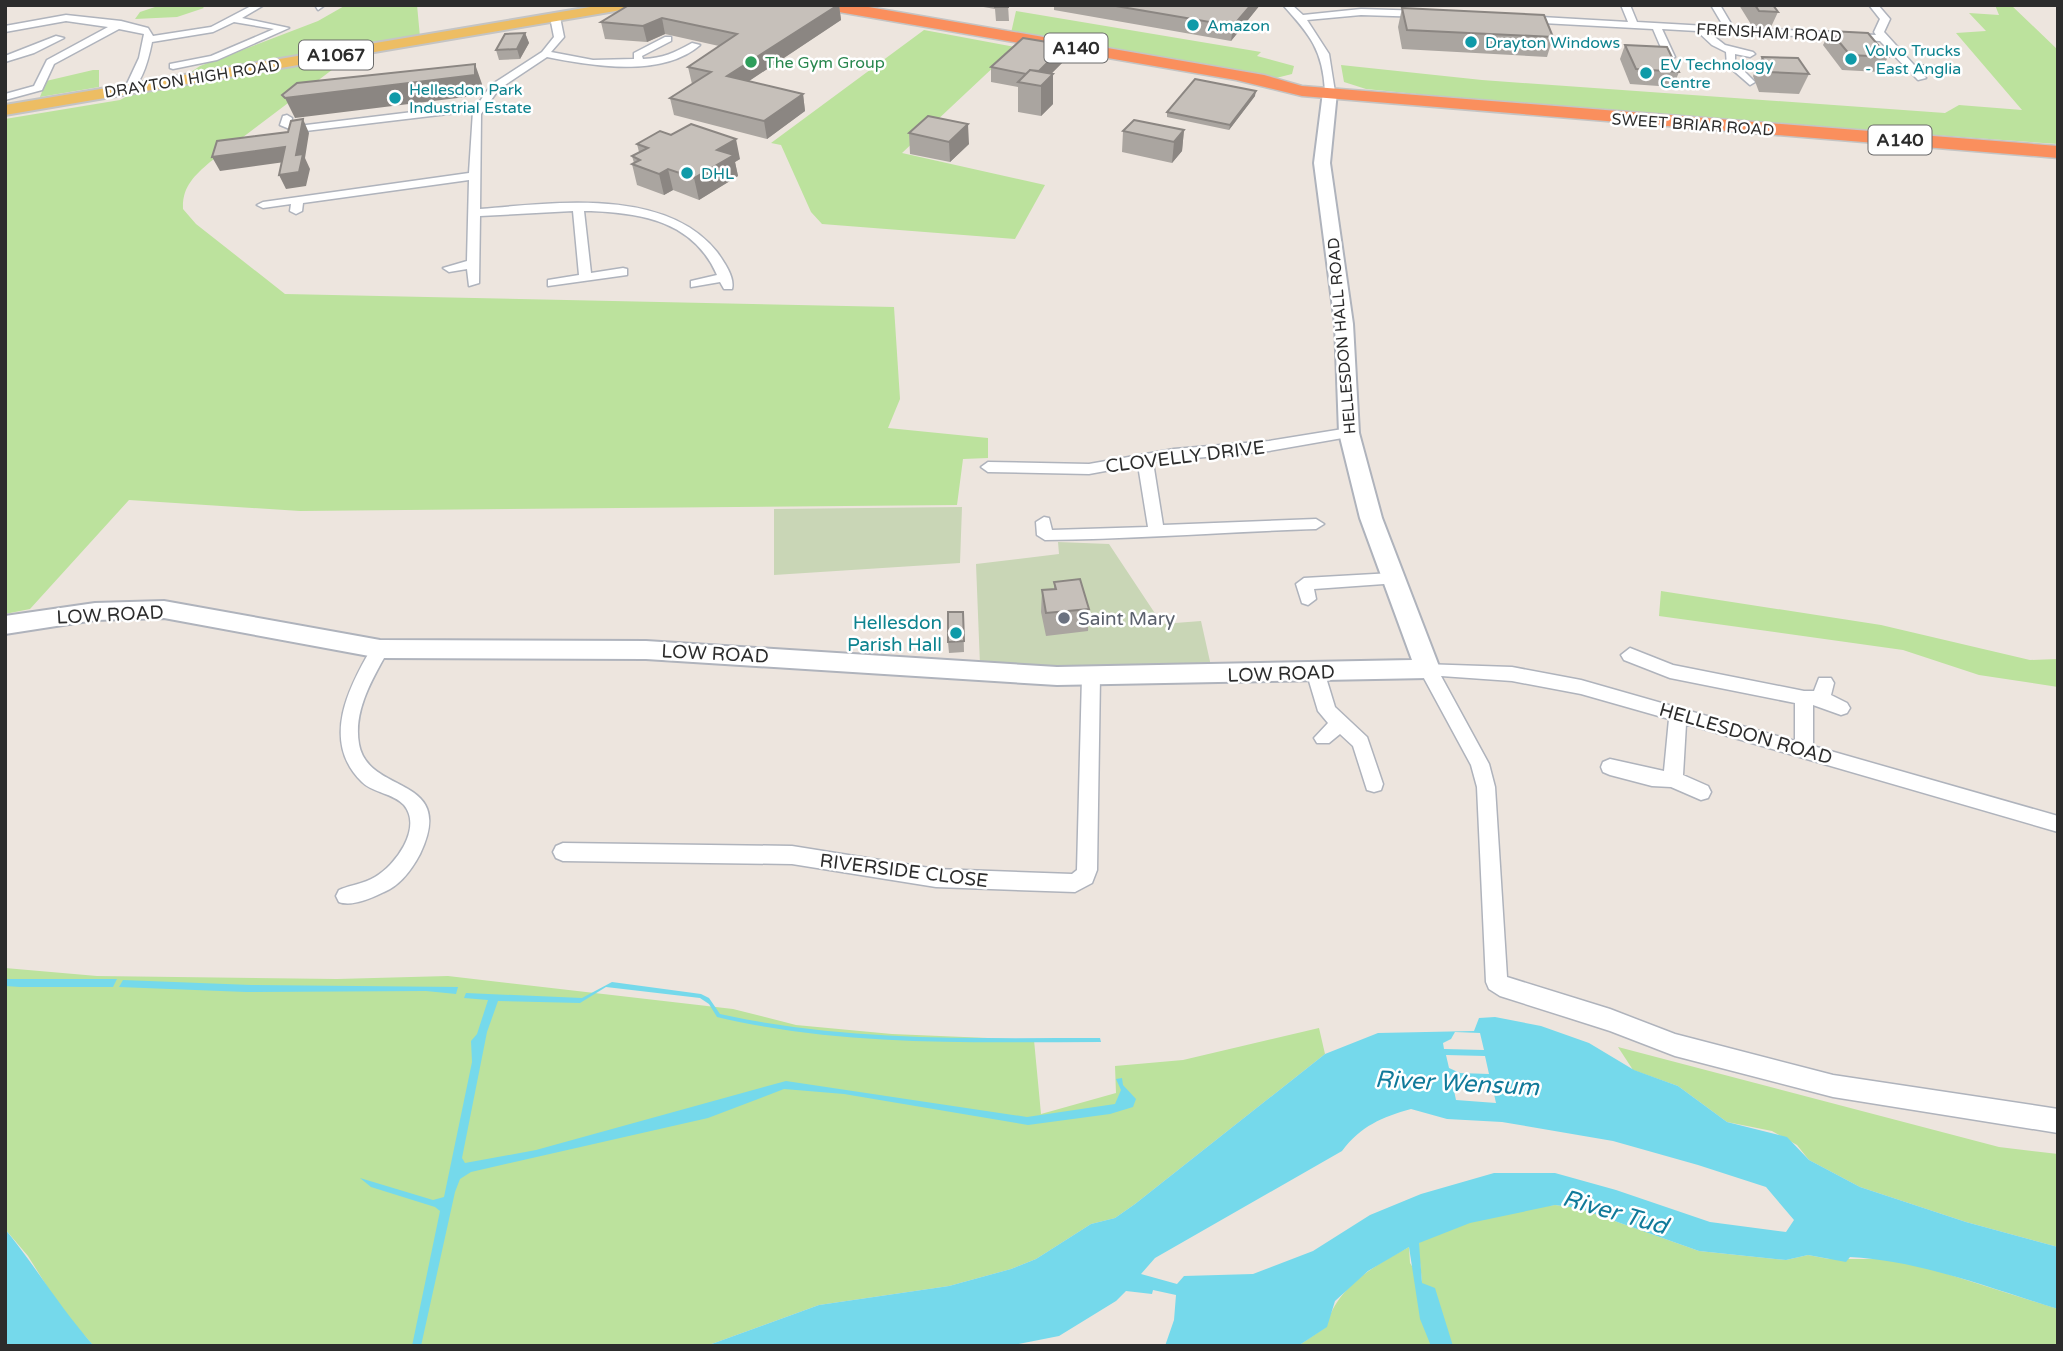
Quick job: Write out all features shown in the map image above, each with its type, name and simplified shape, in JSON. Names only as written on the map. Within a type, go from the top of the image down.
[{"type":"highway","name":"SWEET BRIAR ROAD","points":[[827,5],[1330,92],[1595,117],[2058,152]]},
{"type":"main road","name":"DRAYTON HIGH ROAD","points":[[5,110],[627,5]]},
{"type":"street","points":[[148,40],[213,29],[260,5]]},
{"type":"street","name":"HELLESDON HALL ROAD","points":[[1287,5],[1301,18],[1324,48],[1329,66],[1330,92],[1323,173],[1344,324],[1349,433],[1360,482],[1392,579],[1428,669]]},
{"type":"street","points":[[1625,5],[1634,25]]},
{"type":"street","points":[[1715,5],[1730,30]]},
{"type":"street","points":[[1874,5],[1885,19],[1880,32],[1883,38],[1921,78]]},
{"type":"street","points":[[1301,18],[1361,12],[1430,15]]},
{"type":"street","points":[[5,29],[33,18],[66,18],[121,24],[145,30],[149,34],[137,87]]},
{"type":"street","points":[[473,283],[474,176],[479,107],[504,80],[545,54],[559,37],[555,18]]},
{"type":"street","points":[[173,66],[192,65],[215,57],[284,27],[232,19]]},
{"type":"street","name":"FRENSHAM ROAD","points":[[1511,19],[1883,38]]},
{"type":"street","points":[[5,97],[38,88],[50,62],[121,24]]},
{"type":"street","points":[[1656,26],[1658,40],[1670,57]]},
{"type":"street","points":[[1699,28],[1707,38],[1730,52],[1750,54]]},
{"type":"street","points":[[5,58],[31,51],[59,38]]},
{"type":"street","points":[[639,60],[637,55],[643,50],[668,39]]},
{"type":"street","points":[[545,54],[593,63],[669,60],[695,45]]},
{"type":"street","points":[[1730,52],[1730,63],[1751,78]]},
{"type":"street","points":[[1913,68],[1947,70]]},
{"type":"street","points":[[484,78],[504,80]]},
{"type":"street","points":[[287,118],[285,125],[297,130],[479,107]]},
{"type":"street","points":[[264,205],[297,206],[474,176]]},
{"type":"street","points":[[578,207],[584,278]]},
{"type":"street","points":[[473,213],[626,207],[678,222],[720,262],[727,281],[695,284]]},
{"type":"street","points":[[449,268],[474,264]]},
{"type":"street","points":[[552,283],[623,272]]},
{"type":"street","name":"CLOVELLY DRIVE","points":[[988,467],[1020,462],[1089,469],[1349,433]]},
{"type":"street","points":[[1145,460],[1156,530]]},
{"type":"street","points":[[1045,535],[1132,534],[1156,530],[1290,532],[1316,524]]},
{"type":"street","points":[[1307,599],[1304,583],[1392,579]]},
{"type":"street","name":"LOW ROAD","points":[[5,625],[53,616],[152,609],[230,621],[346,646],[380,649],[646,650],[804,657],[996,674],[1091,676],[1428,669]]},
{"type":"street","points":[[346,896],[386,882],[402,865],[421,827],[419,811],[409,797],[368,777],[355,761],[348,741],[352,710],[361,681],[380,649]]},
{"type":"street","points":[[1630,655],[1650,670],[1817,693],[1841,708]]},
{"type":"street","points":[[1428,669],[1469,741],[1480,764],[1486,787],[1497,982],[1508,989],[1597,1016],[1675,1045],[1833,1086],[2058,1121]]},
{"type":"street","name":"HELLESDON ROAD","points":[[1428,669],[1547,679],[2058,824]]},
{"type":"street","points":[[1315,671],[1327,711],[1362,741],[1374,784]]},
{"type":"street","name":"RIVERSIDE CLOSE","points":[[563,852],[792,855],[936,878],[1075,883],[1085,877],[1087,870],[1091,676]]},
{"type":"street","points":[[1804,750],[1817,693]]},
{"type":"street","points":[[1673,779],[1678,714]]},
{"type":"street","points":[[1323,738],[1340,723]]},
{"type":"street","points":[[1610,767],[1652,778],[1673,779],[1700,792]]},
{"type":"green space","points":[[161,5],[201,5],[204,8],[177,17],[135,19],[140,12]]},
{"type":"green space","points":[[346,5],[417,5],[420,37],[188,74],[200,66],[318,21]]},
{"type":"green space","points":[[1995,5],[2011,5],[2058,50],[2058,144],[1558,108],[1366,89],[1344,82],[1341,65],[1482,80],[1945,113],[1959,105],[2022,110],[1956,33],[1986,31],[1969,13],[1999,15]]},
{"type":"green space","points":[[1016,11],[1261,52],[1257,56],[1294,66],[1292,74],[1272,79],[1011,33]]},
{"type":"green space","points":[[924,30],[1015,47],[902,153],[1045,185],[1015,239],[822,224],[811,212],[781,145],[771,143]]},
{"type":"green space","points":[[353,54],[210,162],[194,177],[183,201],[183,209],[196,224],[285,294],[894,307],[900,399],[888,428],[988,438],[988,458],[963,459],[957,505],[300,511],[129,500],[30,609],[5,614],[5,119],[120,100],[137,91]]},
{"type":"green space","points":[[99,70],[99,87],[40,97],[46,81]]},
{"type":"green space","points":[[962,507],[960,563],[774,575],[774,509]]},
{"type":"green space","points":[[1058,542],[1109,544],[1162,624],[1201,621],[1211,666],[1125,669],[980,665],[976,564],[1059,554]]},
{"type":"green space","points":[[1661,591],[1881,625],[2030,660],[2058,659],[2058,687],[1979,675],[1903,650],[1659,616]]},
{"type":"green space","points":[[5,968],[97,976],[337,979],[448,976],[733,1009],[796,1025],[892,1034],[1034,1040],[1041,1114],[1116,1093],[1115,1066],[1183,1060],[1319,1028],[1325,1054],[1135,1204],[1115,1218],[1091,1224],[1036,1259],[1011,1269],[949,1286],[819,1305],[706,1346],[94,1346],[63,1312],[28,1256],[5,1229]]},
{"type":"green space","points":[[1618,1047],[1999,1147],[2058,1154],[2058,1247],[1966,1222],[1860,1187],[1809,1160],[1797,1145],[1772,1131],[1727,1122],[1678,1086],[1633,1070]]},
{"type":"green space","points":[[1555,1205],[1578,1208],[1699,1251],[1786,1260],[1808,1255],[1829,1259],[1879,1259],[1919,1265],[2058,1309],[2058,1346],[1298,1346],[1326,1327],[1339,1300],[1358,1279],[1396,1254],[1409,1247],[1410,1263],[1422,1282],[1418,1243],[1433,1234],[1484,1217]]},
{"type":"water","points":[[5,979],[117,979],[113,987],[20,987],[5,986]]},
{"type":"water","points":[[123,980],[251,985],[458,987],[456,994],[426,991],[246,992],[119,987]]},
{"type":"water","points":[[612,982],[701,994],[709,998],[720,1014],[814,1030],[909,1036],[1100,1038],[1101,1042],[908,1041],[812,1034],[717,1017],[709,1004],[700,998],[606,987],[580,1003],[498,1001],[487,1032],[462,1158],[465,1163],[536,1150],[786,1081],[1027,1117],[1115,1104],[1121,1090],[1116,1079],[1122,1078],[1123,1085],[1136,1099],[1133,1107],[1110,1114],[1028,1125],[844,1094],[784,1089],[708,1118],[471,1172],[460,1179],[455,1192],[421,1346],[412,1346],[440,1211],[435,1207],[371,1187],[360,1178],[433,1200],[444,1197],[472,1062],[471,1041],[477,1034],[488,1000],[464,998],[466,993],[582,998]]},
{"type":"water","points":[[1495,1017],[1541,1026],[1589,1043],[1634,1070],[1678,1086],[1727,1122],[1787,1137],[1809,1160],[1860,1187],[1966,1222],[2058,1247],[2058,1309],[1903,1264],[1850,1257],[1846,1262],[1808,1255],[1786,1260],[1699,1251],[1578,1208],[1555,1205],[1470,1223],[1419,1243],[1422,1283],[1435,1288],[1453,1346],[1431,1346],[1420,1319],[1409,1247],[1368,1271],[1335,1301],[1327,1327],[1298,1346],[1165,1346],[1174,1320],[1176,1295],[1153,1290],[1152,1294],[1126,1291],[1116,1301],[1059,1336],[1009,1346],[706,1346],[819,1305],[949,1286],[1011,1269],[1036,1259],[1091,1224],[1115,1218],[1135,1204],[1325,1054],[1378,1033],[1474,1031],[1479,1018]],"holes":[[[1455,1032],[1480,1033],[1484,1050],[1444,1049],[1443,1043],[1451,1039]],[[1446,1055],[1485,1056],[1489,1074],[1460,1073],[1449,1068]],[[1463,1083],[1492,1085],[1496,1103],[1456,1100],[1453,1086]],[[1411,1109],[1447,1119],[1502,1122],[1613,1141],[1766,1187],[1794,1220],[1786,1232],[1710,1222],[1616,1190],[1555,1173],[1494,1173],[1421,1194],[1370,1215],[1313,1251],[1253,1274],[1184,1276],[1177,1284],[1141,1274],[1155,1258],[1342,1151],[1357,1135],[1381,1119]]]},
{"type":"water","points":[[5,1229],[71,1317],[94,1346],[5,1346]]},
{"type":"building","points":[[629,5],[838,5],[727,76],[803,94],[764,121],[670,98],[711,72],[688,67],[737,34],[662,18],[643,26],[601,22]]},
{"type":"building","points":[[1110,5],[1251,5],[1233,26]]},
{"type":"building","points":[[1755,5],[1773,5],[1778,12],[1759,11]]},
{"type":"building","points":[[1402,8],[1544,15],[1553,37],[1407,30]]},
{"type":"building","points":[[1830,31],[1868,33],[1888,57],[1850,55]]},
{"type":"building","points":[[525,33],[517,49],[496,50],[505,34]]},
{"type":"building","points":[[1023,38],[1065,45],[1039,71],[1030,70],[1026,74],[991,67]]},
{"type":"building","points":[[1625,45],[1667,47],[1679,72],[1636,69]]},
{"type":"building","points":[[1762,57],[1798,58],[1809,74],[1768,72]]},
{"type":"building","points":[[475,64],[475,75],[285,98],[282,95],[297,83]]},
{"type":"building","points":[[1030,70],[1053,74],[1041,86],[1018,82]]},
{"type":"building","points":[[1195,79],[1256,91],[1230,125],[1167,112]]},
{"type":"building","points":[[928,116],[968,124],[949,142],[909,133]]},
{"type":"building","points":[[303,119],[296,155],[303,154],[299,172],[279,175],[285,147],[212,157],[217,141],[288,132],[291,121]]},
{"type":"building","points":[[1134,120],[1184,130],[1174,142],[1123,131]]},
{"type":"building","points":[[691,124],[736,139],[717,150],[734,155],[694,178],[668,169],[659,174],[632,164],[640,160],[632,156],[648,148],[637,144],[660,131],[671,135]]},
{"type":"building","points":[[1080,579],[1089,609],[1046,613],[1042,590],[1056,589],[1054,582]]},
{"type":"building","points":[[948,612],[963,612],[964,641],[948,642]]},
{"type":"place","name":"Amazon","points":[[1193,25]]},
{"type":"place","name":"Drayton Windows","points":[[1471,42]]},
{"type":"place","name":"Volvo Trucks - East Anglia","points":[[1851,59]]},
{"type":"place","name":"The Gym Group","points":[[751,62]]},
{"type":"place","name":"EV Technology Centre","points":[[1646,73]]},
{"type":"place","name":"Hellesdon Park Industrial Estate","points":[[395,98]]},
{"type":"place","name":"DHL","points":[[687,173]]},
{"type":"place","name":"Saint Mary","points":[[1064,618]]},
{"type":"place","name":"Hellesdon Parish Hall","points":[[956,633]]},
{"type":"water label","name":"River Wensum","points":[[1457,1083]]},
{"type":"water label","name":"River Tud","points":[[1615,1212]]}]
